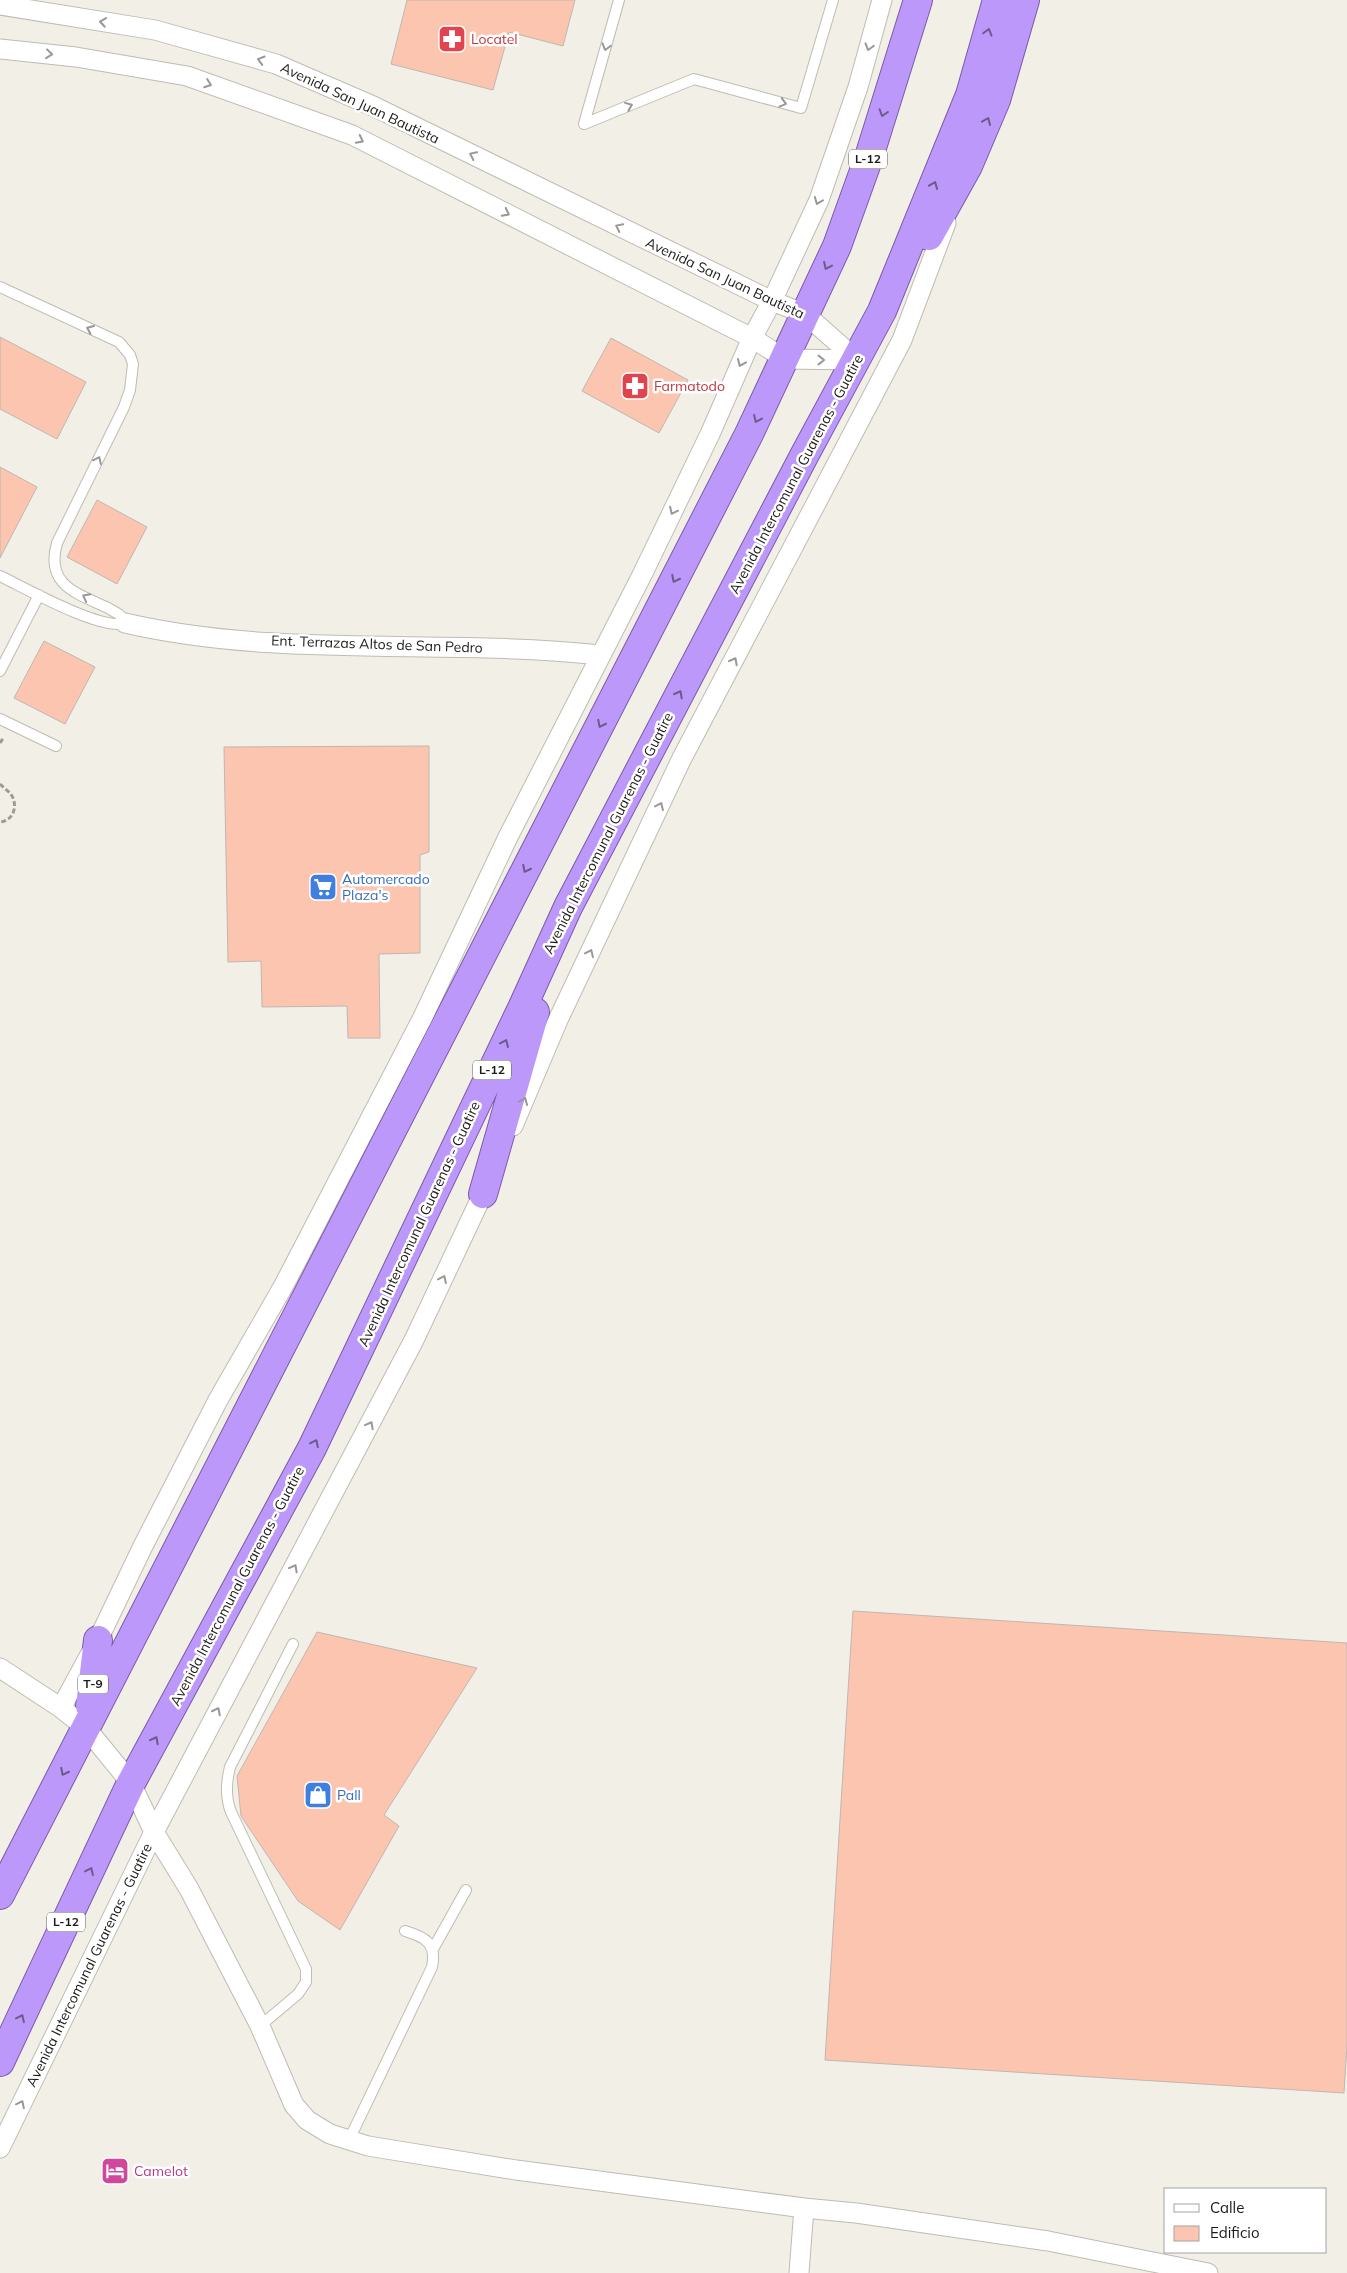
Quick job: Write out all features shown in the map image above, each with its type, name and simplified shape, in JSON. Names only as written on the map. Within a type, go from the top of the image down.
[{"type":"highway","points":[[908,33],[912,0]]},
{"type":"highway","name":"L-12","points":[[0,1895],[750,434],[806,314],[846,219],[869,157],[918,0]]},
{"type":"highway","name":"Avenida Intercomunal Guarenas - Guatire","points":[[0,2062],[132,1783],[312,1448],[568,907],[882,311],[970,95],[997,0]]},
{"type":"highway","points":[[882,311],[932,231],[968,166],[996,100],[1025,0]]},
{"type":"highway","points":[[483,1194],[527,1035],[568,907]]},
{"type":"highway","name":"T-9","points":[[86,1728],[98,1640]]},
{"type":"street","name":"L-12","points":[[61,1708],[98,1640],[143,1546],[209,1417],[284,1285],[418,1028],[508,837],[642,575],[710,434],[752,338],[772,301],[819,200],[858,87],[882,0]]},
{"type":"street","name":"Avenida San Juan Bautista","points":[[0,5],[155,30],[276,64],[373,106],[772,301],[806,314],[856,360]]},
{"type":"street","points":[[0,49],[76,57],[186,76],[352,135],[752,338],[785,359],[856,360]]},
{"type":"street","name":"Avenida Intercomunal Guarenas - Guatire","points":[[0,2148],[154,1832],[414,1340],[483,1194],[558,1020],[682,758],[902,340],[968,166]]},
{"type":"street","name":"Ent. Terrazas Altos de San Pedro","points":[[125,623],[177,634],[328,646],[532,649],[600,655]]},
{"type":"street","points":[[0,1668],[61,1708],[86,1728],[132,1783],[154,1832],[189,1889],[260,2026],[294,2105],[307,2120],[330,2134],[368,2146],[516,2170],[804,2208],[856,2213],[1048,2241],[1208,2273]]},
{"type":"street","points":[[799,2273],[804,2208]]},
{"type":"lane","points":[[619,0],[584,124],[694,79],[801,108],[833,0]]},
{"type":"lane","points":[[0,288],[119,342],[130,355],[132,375],[124,406],[57,543],[53,566],[57,577],[65,586],[120,614],[125,623],[104,623],[77,613],[0,576]]},
{"type":"lane","points":[[0,671],[39,595]]},
{"type":"lane","points":[[0,719],[56,746]]},
{"type":"lane","points":[[260,2026],[298,1994],[306,1982],[306,1969],[231,1812],[227,1802],[226,1782],[230,1767],[293,1644]]},
{"type":"lane","points":[[433,1950],[466,1890]]},
{"type":"lane","points":[[349,2140],[432,1966],[433,1950],[419,1936],[405,1931]]},
{"type":"path","points":[[0,784],[10,793],[15,810],[10,818],[0,822]]},
{"type":"building","name":"Locatel","points":[[407,0],[575,0],[563,46],[509,32],[493,90],[391,64]]},
{"type":"building","points":[[0,337],[86,382],[57,439],[0,409]]},
{"type":"building","name":"Farmatodo","points":[[611,338],[688,380],[659,433],[582,391]]},
{"type":"building","points":[[0,467],[37,487],[0,558]]},
{"type":"building","points":[[97,500],[147,527],[117,584],[67,557]]},
{"type":"building","points":[[44,641],[95,667],[65,724],[14,698]]},
{"type":"building","name":"Automercado Plaza's","points":[[429,746],[429,852],[420,855],[420,953],[379,954],[380,1038],[348,1038],[347,1006],[262,1007],[261,961],[228,962],[224,747]]},
{"type":"building","points":[[853,1611],[1347,1643],[1347,2045],[1344,2093],[825,2060]]},
{"type":"building","name":"Pall","points":[[317,1632],[477,1668],[384,1815],[399,1826],[340,1930],[298,1901],[241,1816],[237,1776]]},
{"type":"place","name":"Locatel","points":[[452,39]]},
{"type":"place","name":"Farmatodo","points":[[635,386]]},
{"type":"place","name":"Automercado Plaza's","points":[[323,887]]},
{"type":"place","name":"Pall","points":[[318,1795]]},
{"type":"place","name":"Camelot","points":[[115,2171]]}]
